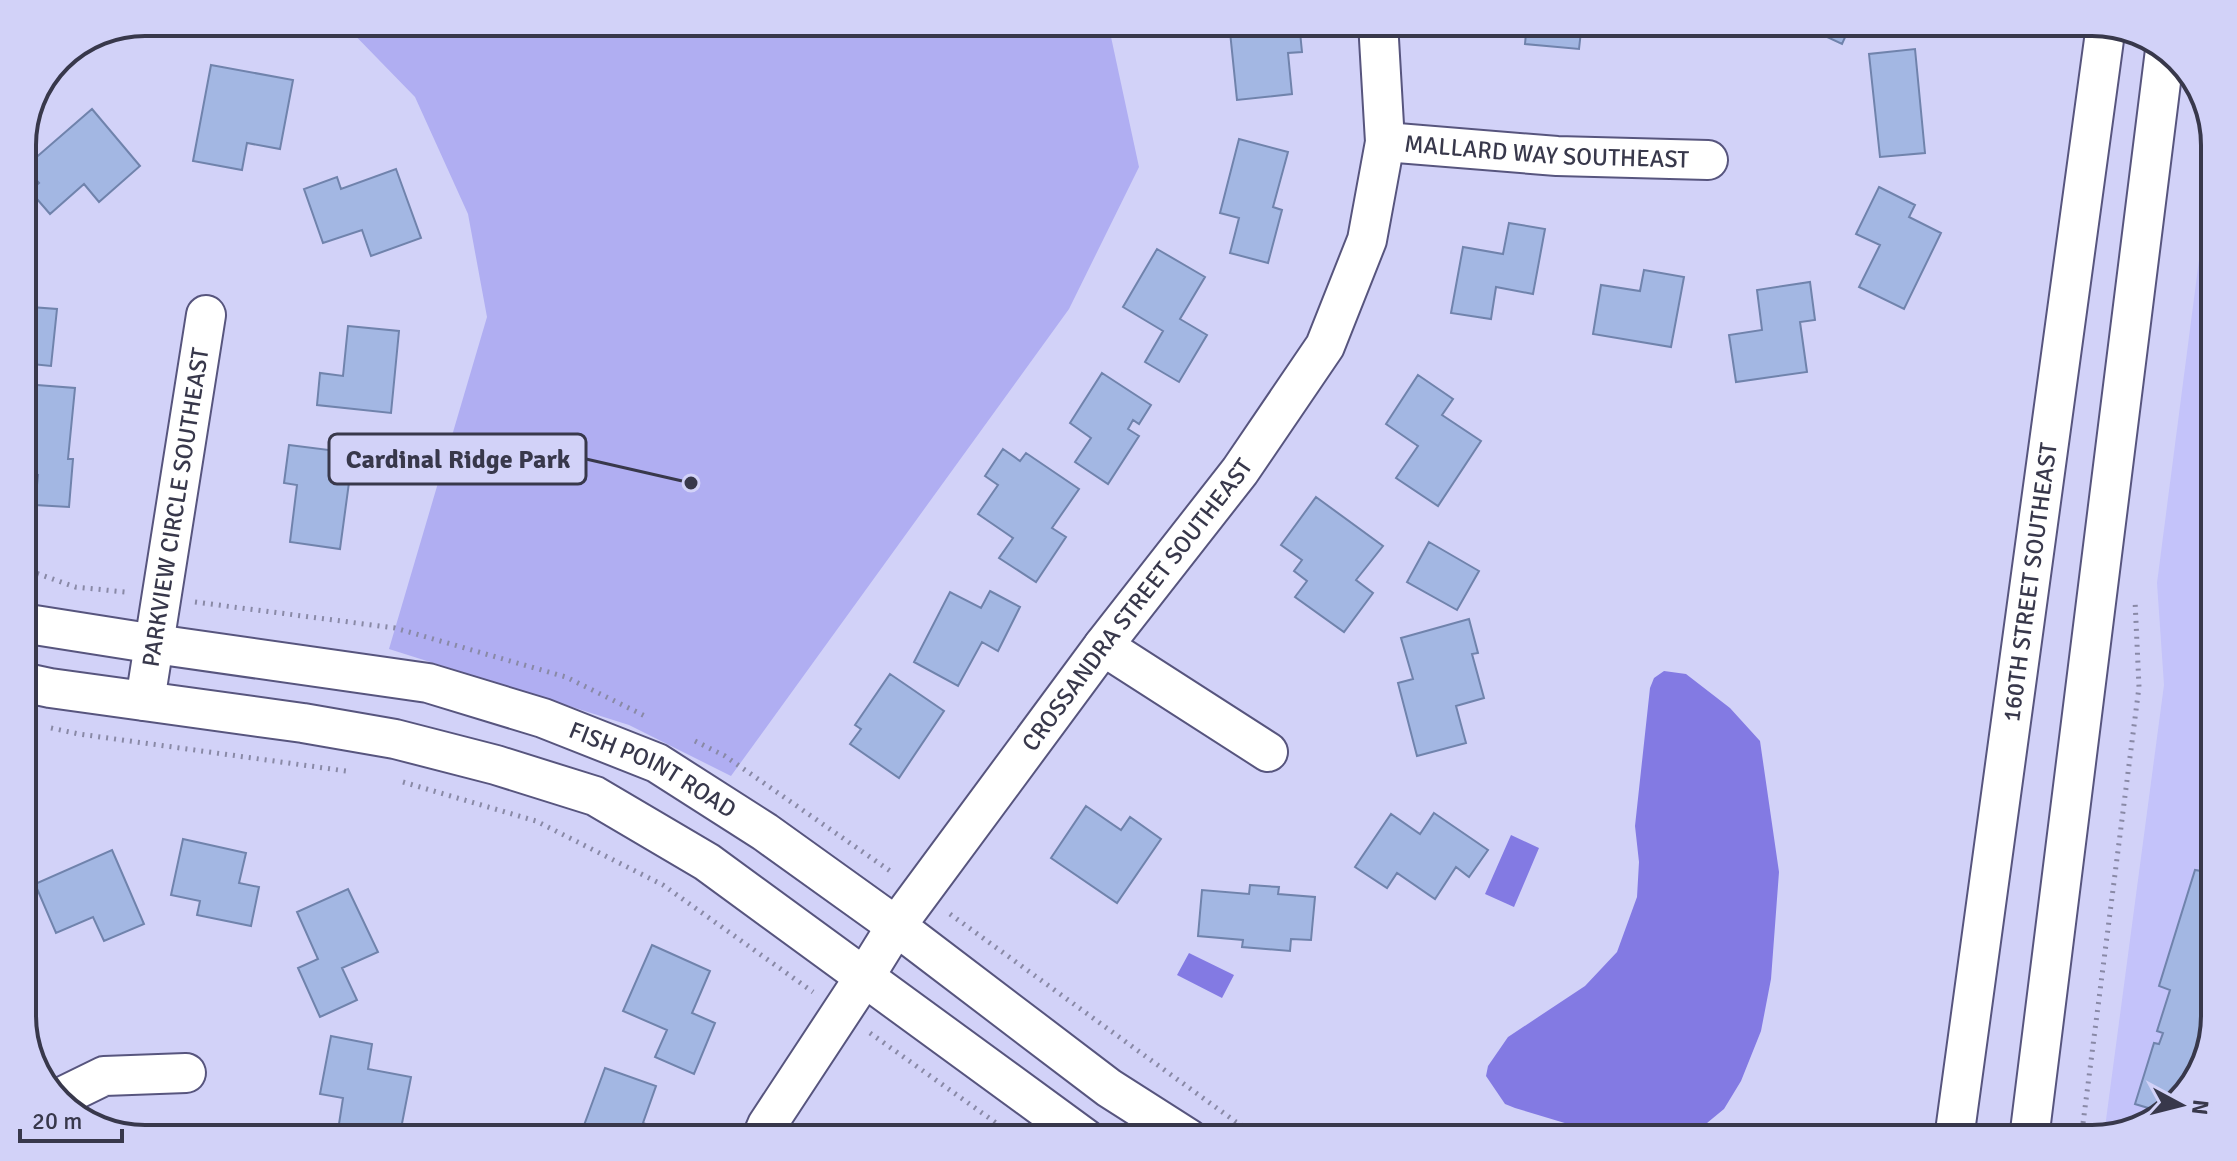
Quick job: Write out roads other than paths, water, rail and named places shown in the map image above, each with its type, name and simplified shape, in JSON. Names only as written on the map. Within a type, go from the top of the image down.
[{"type":"street","name":"CROSSANDRA STREET SOUTHEAST","points":[[767,1125],[896,926],[1103,646],[1240,471],[1325,346],[1367,240],[1385,142],[1379,36]]},
{"type":"street","name":"160TH STREET SOUTHEAST","points":[[1956,1125],[2104,37]]},
{"type":"street","points":[[2031,1125],[2163,63]]},
{"type":"street","name":"MALLARD WAY SOUTHEAST","points":[[1385,142],[1557,156],[1708,160]]},
{"type":"street","name":"PARKVIEW CIRCLE SOUTHEAST","points":[[145,701],[206,315]]},
{"type":"street","name":"FISH POINT ROAD","points":[[36,625],[428,683],[543,718],[657,763],[765,832],[896,926],[1109,1088],[1167,1125]]},
{"type":"street","points":[[1103,646],[1268,752]]},
{"type":"street","name":"FISH POINT ROAD","points":[[36,685],[395,739],[496,765],[595,796],[707,862],[1067,1125]]},
{"type":"street","points":[[68,1093],[104,1076],[186,1073]]},
{"type":"place","name":"Cardinal Ridge Park","points":[[691,483]]}]
